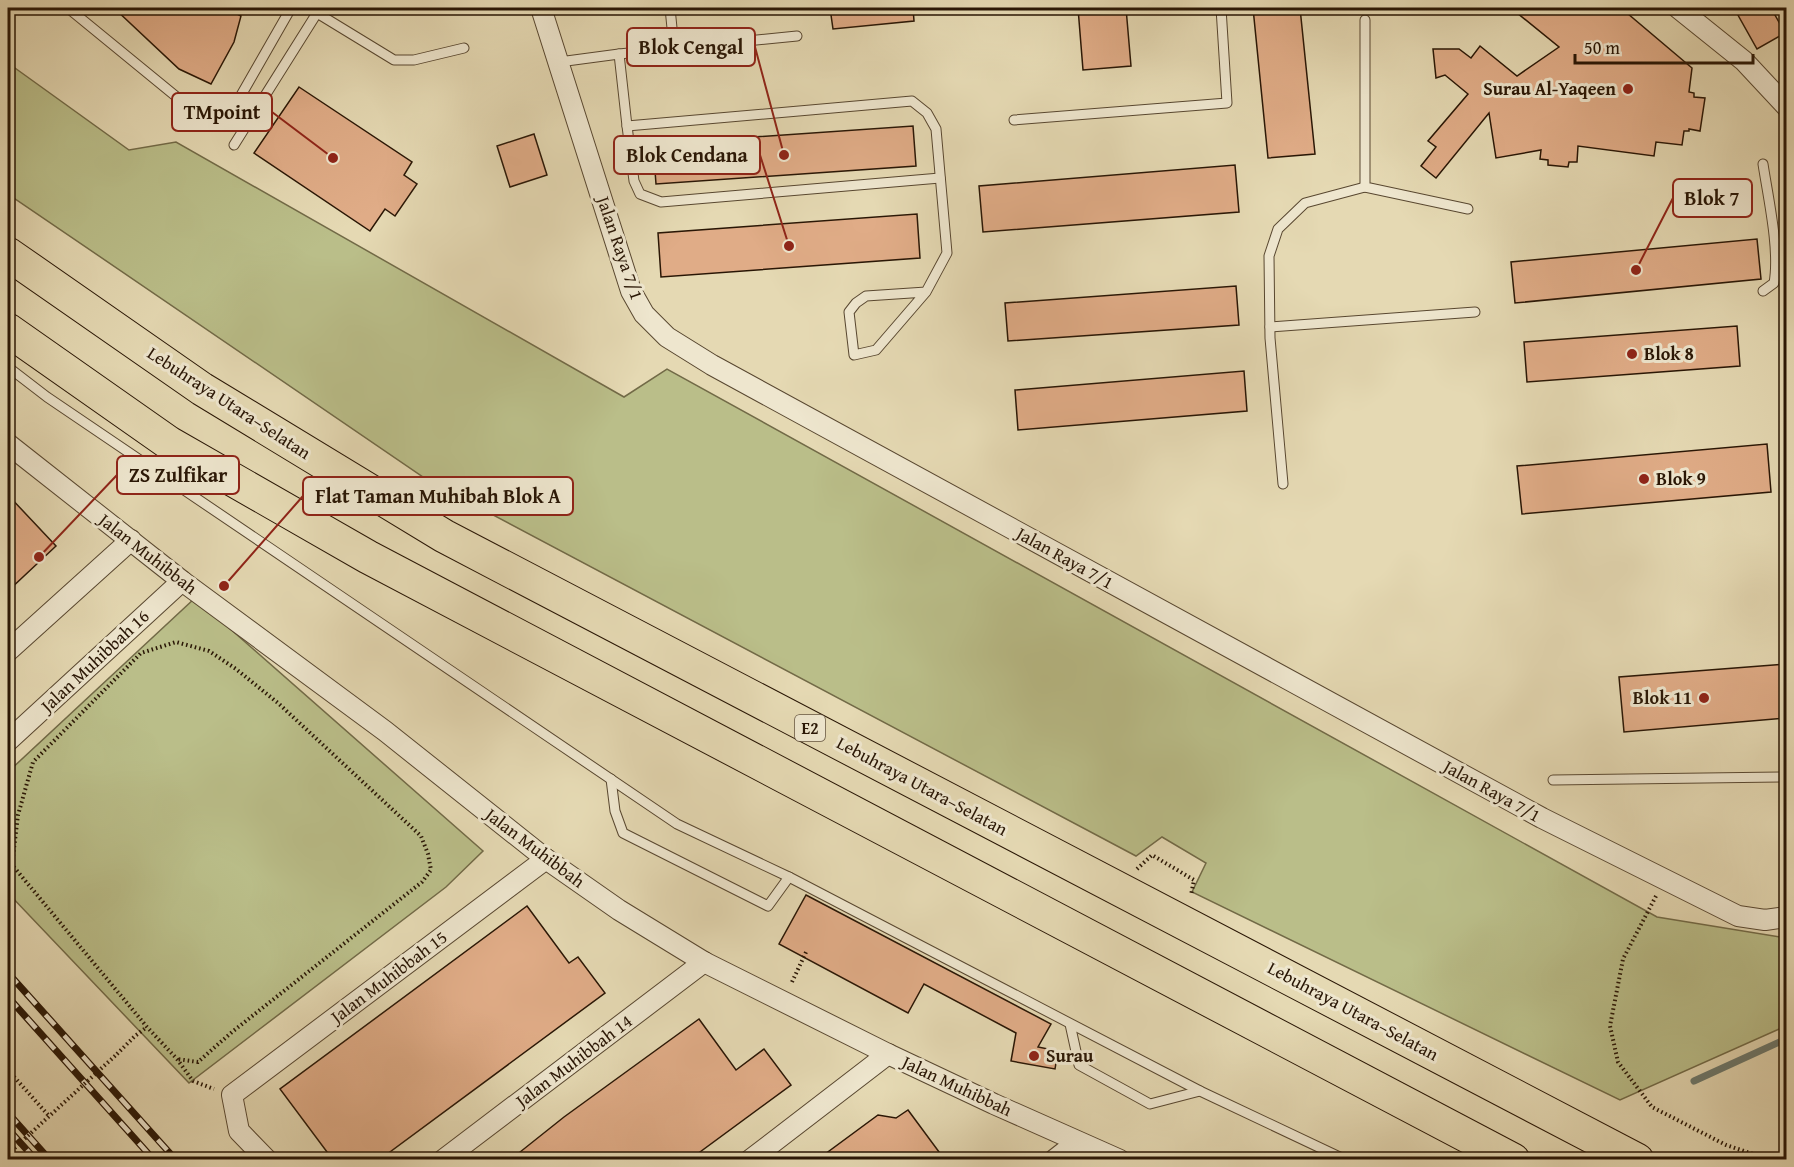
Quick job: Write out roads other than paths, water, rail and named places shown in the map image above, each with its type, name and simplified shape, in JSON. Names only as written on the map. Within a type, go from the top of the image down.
[{"type":"highway","name":"Lebuhraya Utara–Selatan","points":[[8,254],[202,389],[444,536],[1637,1160]]},
{"type":"highway","points":[[8,330],[169,443],[368,557],[1513,1160]]},
{"type":"street","name":"Jalan Raya 7/1","points":[[541,8],[631,291],[644,314],[667,337],[712,365],[1531,812],[1738,916],[1765,920],[1786,917]]},
{"type":"street","points":[[1678,8],[1744,61],[1786,106]]},
{"type":"street","name":"Jalan Muhibbah","points":[[8,444],[182,581],[385,731],[546,858],[619,910],[704,962],[783,1002],[888,1054],[1120,1160]]},
{"type":"street","points":[[8,651],[131,540]]},
{"type":"street","name":"Jalan Muhibbah 16","points":[[8,741],[182,581]]},
{"type":"street","name":"Jalan Muhibbah 15","points":[[267,1160],[239,1131],[232,1095],[546,858]]},
{"type":"street","name":"Jalan Muhibbah 14","points":[[443,1160],[704,962]]},
{"type":"street","points":[[750,1160],[888,1054]]},
{"type":"street","points":[[1054,1160],[1077,1142]]},
{"type":"lane","points":[[68,8],[195,112],[219,120],[232,111],[291,8]]},
{"type":"lane","points":[[670,8],[674,48]]},
{"type":"lane","points":[[1014,120],[1227,103],[1221,8]]},
{"type":"lane","points":[[234,145],[317,13],[394,60],[414,60],[464,48]]},
{"type":"lane","points":[[1365,20],[1365,188]]},
{"type":"lane","points":[[559,62],[797,36]]},
{"type":"lane","points":[[619,54],[634,181],[640,194],[661,202],[940,178]]},
{"type":"lane","points":[[627,126],[912,101],[927,113],[936,129],[947,253],[926,292],[876,350],[854,355],[849,312],[856,303],[866,296],[926,292]]},
{"type":"lane","points":[[1762,164],[1770,205],[1776,271],[1774,283],[1763,291]]},
{"type":"lane","points":[[1283,484],[1270,327],[1269,256],[1278,229],[1305,203],[1365,188],[1468,209]]},
{"type":"lane","points":[[1270,327],[1475,312]]},
{"type":"lane","points":[[8,367],[56,404],[677,824],[789,877],[1200,1091],[1346,1160]]},
{"type":"lane","points":[[1553,780],[1786,777]]},
{"type":"lane","points":[[611,779],[615,811],[623,833],[768,906],[789,877]]},
{"type":"lane","points":[[1070,1024],[1079,1065],[1150,1104],[1200,1091]]},
{"type":"waterway","points":[[1694,1081],[1786,1039]]},
{"type":"railway","points":[[8,973],[176,1160]]},
{"type":"railway","points":[[8,997],[154,1160]]},
{"type":"railway","points":[[8,1113],[50,1160]]},
{"type":"railway","points":[[8,1129],[36,1160]]},
{"type":"railway","points":[[8,1154],[12,1160]]},
{"type":"place","name":"Surau Al-Yaqeen","points":[[1628,89]]},
{"type":"place","name":"Blok Cengal","points":[[784,155]]},
{"type":"place","name":"TMpoint","points":[[333,158]]},
{"type":"place","name":"Blok Cendana","points":[[789,246]]},
{"type":"place","name":"Blok 7","points":[[1636,270]]},
{"type":"place","name":"Blok 8","points":[[1632,354]]},
{"type":"place","name":"Blok 9","points":[[1644,479]]},
{"type":"place","name":"ZS Zulfikar","points":[[39,557]]},
{"type":"place","name":"Flat Taman Muhibah Blok A","points":[[224,586]]},
{"type":"place","name":"Blok 11","points":[[1704,698]]},
{"type":"place","name":"Surau","points":[[1034,1056]]}]
